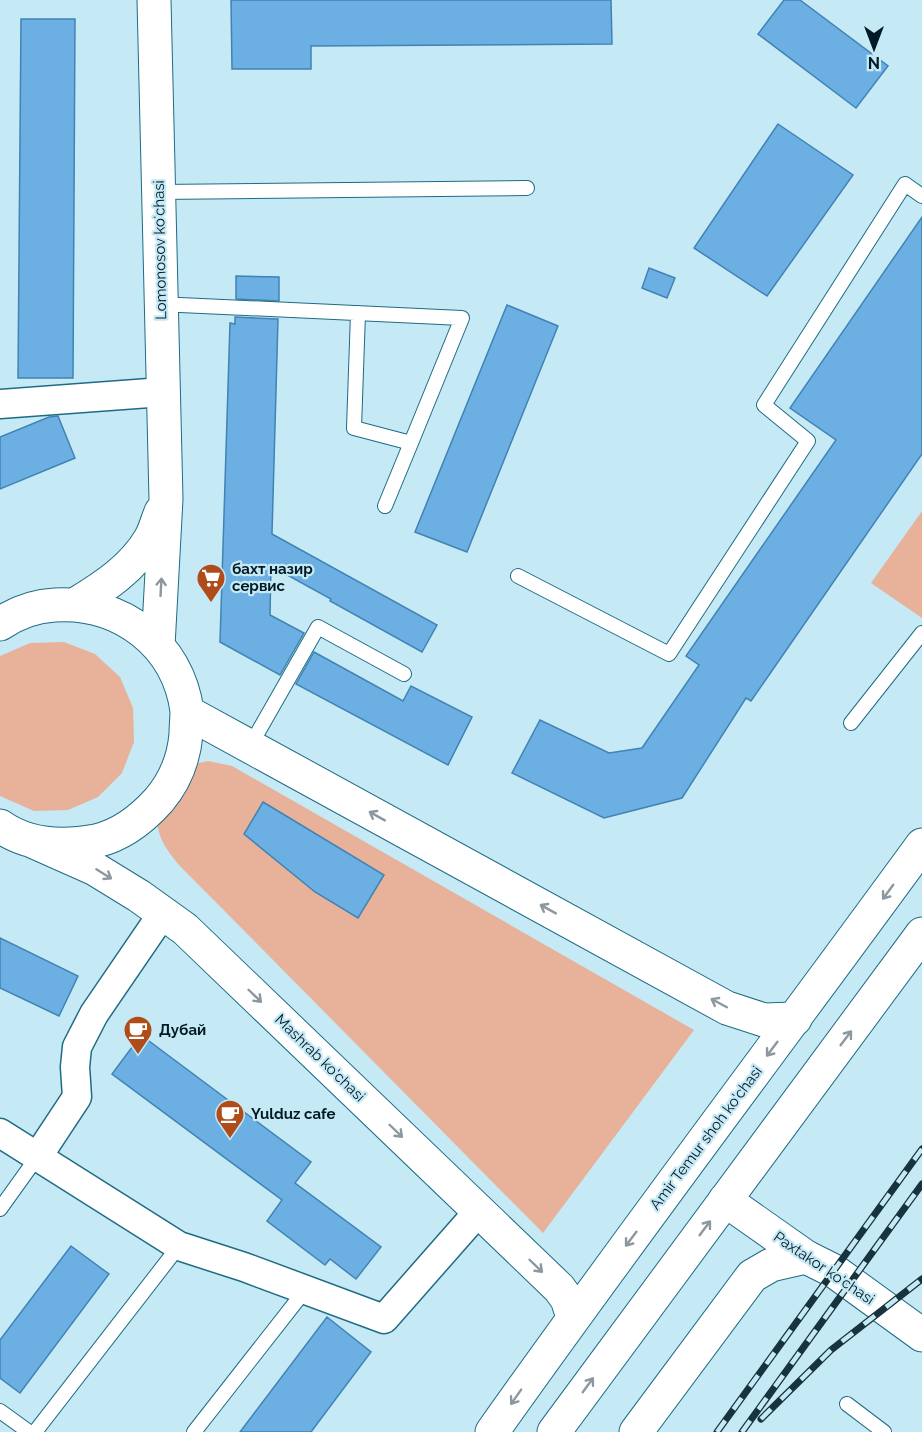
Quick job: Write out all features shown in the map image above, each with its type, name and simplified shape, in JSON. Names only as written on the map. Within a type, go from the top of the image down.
[{"type":"main road","name":"Lomonosov koʻchasi","points":[[154,0],[166,500],[158,646]]},
{"type":"main road","points":[[76,604],[109,584],[131,562],[151,538],[166,500]]},
{"type":"main road","name":"Mashrab ko'chasi","points":[[0,624],[8,618],[41,606],[76,604],[106,610],[134,624],[158,646],[177,676],[187,712],[185,751],[174,779],[170,788],[144,818],[110,838],[71,846],[32,841]]},
{"type":"main road","points":[[187,712],[727,1008],[764,1020],[795,1019]]},
{"type":"main road","name":"Mashrab ko'chasi","points":[[0,826],[95,869],[185,929],[559,1288],[567,1299],[573,1317]]},
{"type":"main road","name":"Amir Temur shoh ko'chasi","points":[[492,1432],[573,1317],[922,845]]},
{"type":"main road","points":[[554,1432],[922,934]]},
{"type":"main road","name":"Paxtakor ko'chasi","points":[[725,1200],[806,1257],[834,1271],[922,1335]]},
{"type":"main road","points":[[636,1432],[752,1276],[771,1265],[806,1257]]},
{"type":"main road","points":[[659,1432],[755,1302],[771,1285],[806,1257]]},
{"type":"street","points":[[0,404],[163,392]]},
{"type":"street","points":[[38,1156],[77,1097],[75,1067],[77,1047],[94,1014],[163,913]]},
{"type":"street","points":[[0,1133],[179,1246],[306,1289],[384,1319],[479,1211]]},
{"type":"lane","points":[[518,576],[669,654],[808,441],[764,405],[905,184],[922,196]]},
{"type":"lane","points":[[159,192],[527,188]]},
{"type":"lane","points":[[161,303],[462,318],[385,506]]},
{"type":"lane","points":[[358,313],[354,428],[411,443]]},
{"type":"lane","points":[[250,746],[318,627],[405,674]]},
{"type":"lane","points":[[851,723],[922,633]]},
{"type":"lane","points":[[0,1209],[38,1156]]},
{"type":"lane","points":[[34,1432],[179,1246]]},
{"type":"lane","points":[[194,1432],[306,1289]]},
{"type":"lane","points":[[847,1404],[884,1432]]},
{"type":"lane","points":[[0,1411],[29,1432]]},
{"type":"shaded area","points":[[922,511],[922,618],[871,583]]},
{"type":"shaded area","points":[[64,642],[95,654],[120,677],[133,708],[134,742],[122,773],[98,797],[68,810],[34,811],[0,796],[0,656],[30,643]]},
{"type":"shaded area","points":[[208,761],[232,766],[694,1030],[543,1233],[179,865],[169,852],[160,835],[156,812],[190,765]]},
{"type":"building","points":[[231,0],[611,0],[612,44],[311,46],[311,69],[232,69]]},
{"type":"building","points":[[784,0],[800,0],[888,66],[856,108],[758,34]]},
{"type":"building","points":[[21,19],[75,19],[73,378],[18,378]]},
{"type":"building","points":[[778,124],[853,175],[767,296],[694,248]]},
{"type":"building","points":[[922,217],[922,454],[751,701],[746,698],[682,798],[604,818],[512,773],[540,720],[609,753],[642,748],[699,665],[686,656],[836,440],[790,408]]},
{"type":"building","points":[[649,268],[675,278],[667,298],[642,288]]},
{"type":"building","points":[[236,276],[279,277],[279,301],[236,299]]},
{"type":"building","points":[[507,305],[558,326],[467,552],[415,532]]},
{"type":"building","points":[[235,317],[278,319],[272,534],[437,625],[422,652],[271,566],[270,615],[304,633],[280,675],[220,642],[230,323],[235,324]]},
{"type":"building","points":[[58,416],[75,458],[0,489],[0,437],[49,417]]},
{"type":"building","points":[[314,652],[403,701],[411,686],[472,717],[448,765],[296,684]]},
{"type":"building","points":[[263,802],[384,875],[358,918],[315,892],[244,834]]},
{"type":"building","points":[[0,938],[78,976],[59,1016],[0,988]]},
{"type":"building","points":[[141,1035],[311,1162],[295,1183],[381,1247],[356,1279],[330,1259],[325,1265],[267,1221],[282,1200],[112,1074]]},
{"type":"building","points":[[71,1246],[109,1274],[20,1393],[0,1378],[0,1340]]},
{"type":"building","points":[[327,1317],[371,1352],[311,1432],[240,1432]]},
{"type":"railway","points":[[717,1432],[922,1149]]},
{"type":"railway","points":[[742,1432],[922,1184]]},
{"type":"railway","points":[[761,1419],[831,1350],[922,1279]]},
{"type":"place","name":"бахт назир сервис","points":[[211,604]]},
{"type":"place","name":"Дубай","points":[[138,1056]]},
{"type":"place","name":"Yulduz cafe","points":[[230,1140]]}]
